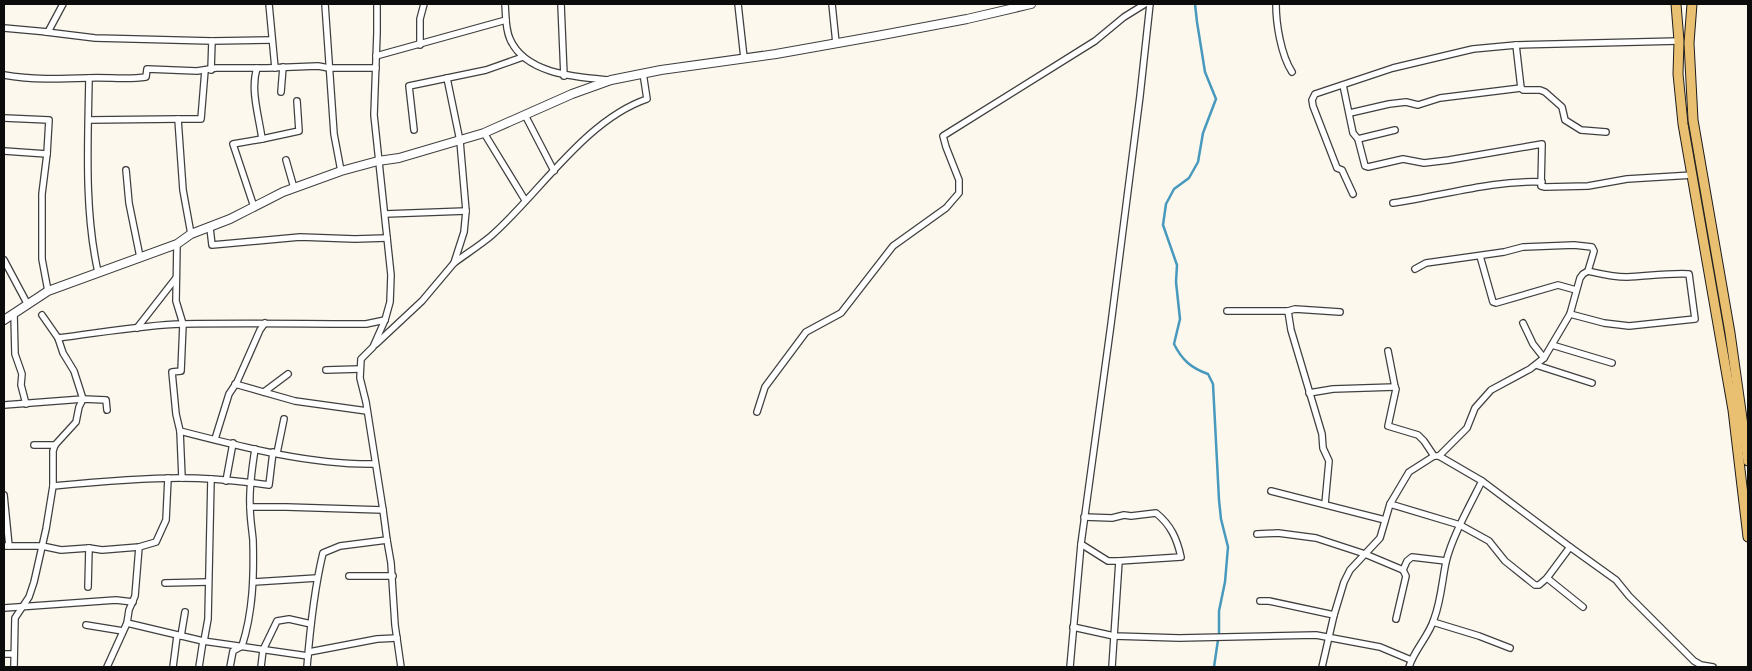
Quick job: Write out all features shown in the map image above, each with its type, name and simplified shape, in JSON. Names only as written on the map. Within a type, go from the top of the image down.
[{"type":"main road","points":[[1676,4],[1679,40],[1678,74],[1683,124],[1734,410],[1748,537]]},
{"type":"main road","points":[[1692,4],[1689,43],[1693,120],[1730,334],[1748,461]]},
{"type":"street","points":[[46,32],[48,32],[63,4]]},
{"type":"street","points":[[269,4],[276,68]]},
{"type":"street","points":[[325,4],[334,134],[341,172]]},
{"type":"street","points":[[373,347],[385,320],[390,302],[391,275],[374,115],[377,4]]},
{"type":"street","points":[[420,45],[420,19],[424,4]]},
{"type":"street","points":[[505,4],[510,38],[524,59],[564,76],[611,80]]},
{"type":"street","points":[[561,4],[564,76]]},
{"type":"street","points":[[738,4],[744,58]]},
{"type":"street","points":[[832,4],[836,43]]},
{"type":"street","points":[[4,320],[48,291],[177,244],[191,234],[210,228],[283,192],[378,160],[399,158],[484,133],[572,94],[611,80],[644,73],[836,43],[967,19],[1031,4]]},
{"type":"street","points":[[757,412],[765,387],[806,332],[840,313],[893,246],[946,208],[959,192],[959,180],[943,136],[1095,41],[1124,17],[1145,4]]},
{"type":"street","points":[[1070,667],[1084,517],[1112,324],[1150,4]]},
{"type":"street","points":[[1276,4],[1276,19],[1287,65],[1292,72]]},
{"type":"street","points":[[376,56],[506,20]]},
{"type":"street","points":[[4,28],[95,38],[212,41],[272,40]]},
{"type":"street","points":[[1353,194],[1342,170],[1337,168],[1312,106],[1315,94],[1392,68],[1473,49],[1516,45],[1679,40]]},
{"type":"street","points":[[88,120],[201,119],[212,41]]},
{"type":"street","points":[[1516,45],[1521,88]]},
{"type":"street","points":[[414,130],[409,86],[486,70],[523,57]]},
{"type":"street","points":[[4,76],[48,80],[89,78],[133,79],[146,78],[147,69],[208,70],[216,68],[318,66],[329,68],[376,68]]},
{"type":"street","points":[[281,92],[282,67]]},
{"type":"street","points":[[257,68],[254,76],[255,97],[262,139]]},
{"type":"street","points":[[401,667],[393,576],[386,540],[384,510],[360,378],[361,359],[422,301],[454,263],[491,236],[603,124],[628,108],[648,99],[644,73]]},
{"type":"street","points":[[89,78],[89,220],[92,247],[98,272]]},
{"type":"street","points":[[446,78],[460,141],[466,211],[464,232],[454,263]]},
{"type":"street","points":[[1343,85],[1353,133],[1358,139],[1365,166],[1368,167],[1403,159],[1424,163],[1448,160],[1542,144],[1541,186],[1545,187],[1581,186],[1626,179],[1693,175]]},
{"type":"street","points":[[1350,113],[1389,104],[1406,102],[1418,105],[1440,98],[1521,88],[1523,90],[1540,90],[1545,92],[1562,106],[1565,120],[1581,130],[1606,132]]},
{"type":"street","points":[[254,207],[234,144],[299,131],[297,101]]},
{"type":"street","points":[[525,115],[554,171]]},
{"type":"street","points":[[4,118],[49,120],[48,154],[42,194],[42,259],[48,291]]},
{"type":"street","points":[[178,119],[183,190],[191,234]]},
{"type":"street","points":[[1358,139],[1395,130]]},
{"type":"street","points":[[484,133],[525,200]]},
{"type":"street","points":[[4,151],[48,154]]},
{"type":"street","points":[[286,160],[294,188]]},
{"type":"street","points":[[126,170],[129,203],[140,257]]},
{"type":"street","points":[[1393,203],[1474,187],[1542,182]]},
{"type":"street","points":[[385,214],[466,211]]},
{"type":"street","points":[[210,228],[212,245],[300,237],[387,238]]},
{"type":"street","points":[[177,244],[176,301],[182,324],[181,371],[172,372],[176,414],[180,431],[182,478]]},
{"type":"street","points":[[1322,667],[1334,614],[1344,582],[1350,570],[1380,538],[1390,504],[1409,472],[1436,456],[1467,428],[1475,408],[1491,390],[1536,365],[1544,358],[1570,314],[1576,290],[1583,274],[1588,271],[1594,251],[1592,247],[1585,246],[1523,247],[1480,256],[1426,263],[1415,269]]},
{"type":"street","points":[[1480,256],[1493,302],[1496,303],[1558,285],[1576,290]]},
{"type":"street","points":[[4,260],[28,305]]},
{"type":"street","points":[[1570,314],[1604,323],[1629,326],[1696,320],[1689,274],[1672,273],[1626,277],[1588,271]]},
{"type":"street","points":[[4,277],[13,276]]},
{"type":"street","points":[[137,328],[176,278]]},
{"type":"street","points":[[1227,311],[1288,311],[1296,309],[1340,312]]},
{"type":"street","points":[[1288,311],[1291,330],[1322,434],[1322,448],[1329,461],[1325,504]]},
{"type":"street","points":[[14,314],[16,354],[22,374],[26,404]]},
{"type":"street","points":[[42,315],[58,338],[63,353],[74,371],[84,399]]},
{"type":"street","points":[[58,338],[182,324],[366,324],[385,320]]},
{"type":"street","points":[[215,439],[221,416],[260,330],[265,323]]},
{"type":"street","points":[[1523,323],[1533,344],[1544,358]]},
{"type":"street","points":[[1552,345],[1612,363]]},
{"type":"street","points":[[1388,351],[1396,389],[1388,426],[1418,435],[1436,456],[1482,481],[1616,580],[1629,596],[1694,661],[1701,665],[1713,667]]},
{"type":"street","points":[[1536,365],[1592,383]]},
{"type":"street","points":[[326,370],[360,369]]},
{"type":"street","points":[[264,392],[288,374]]},
{"type":"street","points":[[235,384],[295,401],[367,411]]},
{"type":"street","points":[[1309,393],[1334,389],[1395,387]]},
{"type":"street","points":[[14,667],[15,618],[29,597],[34,582],[53,486],[52,468],[55,445],[76,422],[79,407],[84,399]]},
{"type":"street","points":[[4,405],[84,399],[106,400],[107,410]]},
{"type":"street","points":[[53,486],[168,478],[211,479],[269,485],[284,419]]},
{"type":"street","points":[[180,431],[254,449],[330,463],[375,464]]},
{"type":"street","points":[[226,481],[234,443]]},
{"type":"street","points":[[34,445],[55,445]]},
{"type":"street","points":[[230,667],[233,651],[242,646],[249,620],[253,582],[250,483],[254,449]]},
{"type":"street","points":[[4,497],[6,546],[42,546],[61,550],[89,548],[102,550],[139,547],[156,542],[166,520],[168,478]]},
{"type":"street","points":[[199,667],[208,619],[211,479]]},
{"type":"street","points":[[1409,667],[1411,660],[1434,622],[1446,561],[1460,525],[1482,481]]},
{"type":"street","points":[[1271,492],[1385,520]]},
{"type":"street","points":[[1390,504],[1460,525],[1489,541],[1505,560],[1535,585],[1539,585],[1547,578],[1570,547]]},
{"type":"street","points":[[250,507],[286,506],[384,510]]},
{"type":"street","points":[[1081,544],[1108,561],[1181,557],[1176,537],[1162,517],[1156,513],[1124,515],[1112,518],[1084,517]]},
{"type":"street","points":[[1257,534],[1278,533],[1307,537],[1365,554],[1403,570],[1406,576],[1396,619]]},
{"type":"street","points":[[308,667],[317,578],[323,553],[340,546],[386,540]]},
{"type":"street","points":[[107,667],[127,623],[129,610],[133,602],[137,583],[139,547]]},
{"type":"street","points":[[88,587],[89,548]]},
{"type":"street","points":[[1403,570],[1407,560],[1412,557],[1446,561]]},
{"type":"street","points":[[1112,667],[1118,561]]},
{"type":"street","points":[[349,576],[393,576]]},
{"type":"street","points":[[253,582],[317,578]]},
{"type":"street","points":[[1547,578],[1583,607]]},
{"type":"street","points":[[165,584],[208,582]]},
{"type":"street","points":[[4,608],[116,600],[133,602]]},
{"type":"street","points":[[1260,601],[1269,601],[1334,614]]},
{"type":"street","points":[[173,667],[185,612]]},
{"type":"street","points":[[261,667],[263,650],[277,621],[289,619],[311,624]]},
{"type":"street","points":[[1434,622],[1510,648]]},
{"type":"street","points":[[127,623],[203,641],[263,650],[308,654],[376,638],[397,638]]},
{"type":"street","points":[[86,625],[123,630]]},
{"type":"street","points":[[1073,628],[1114,636],[1179,638],[1279,634],[1330,636],[1380,647],[1411,660]]},
{"type":"street","points":[[4,654],[13,654]]},
{"type":"waterway","points":[[1195,4],[1205,72],[1216,99],[1203,133],[1198,162],[1189,178],[1174,189],[1166,204],[1163,225],[1177,265],[1176,282],[1180,319],[1174,344],[1184,359],[1192,366],[1208,374],[1213,384],[1219,500],[1221,519],[1228,547],[1225,582],[1219,611],[1219,633]]},
{"type":"waterway","points":[[1214,667],[1218,640]]}]
